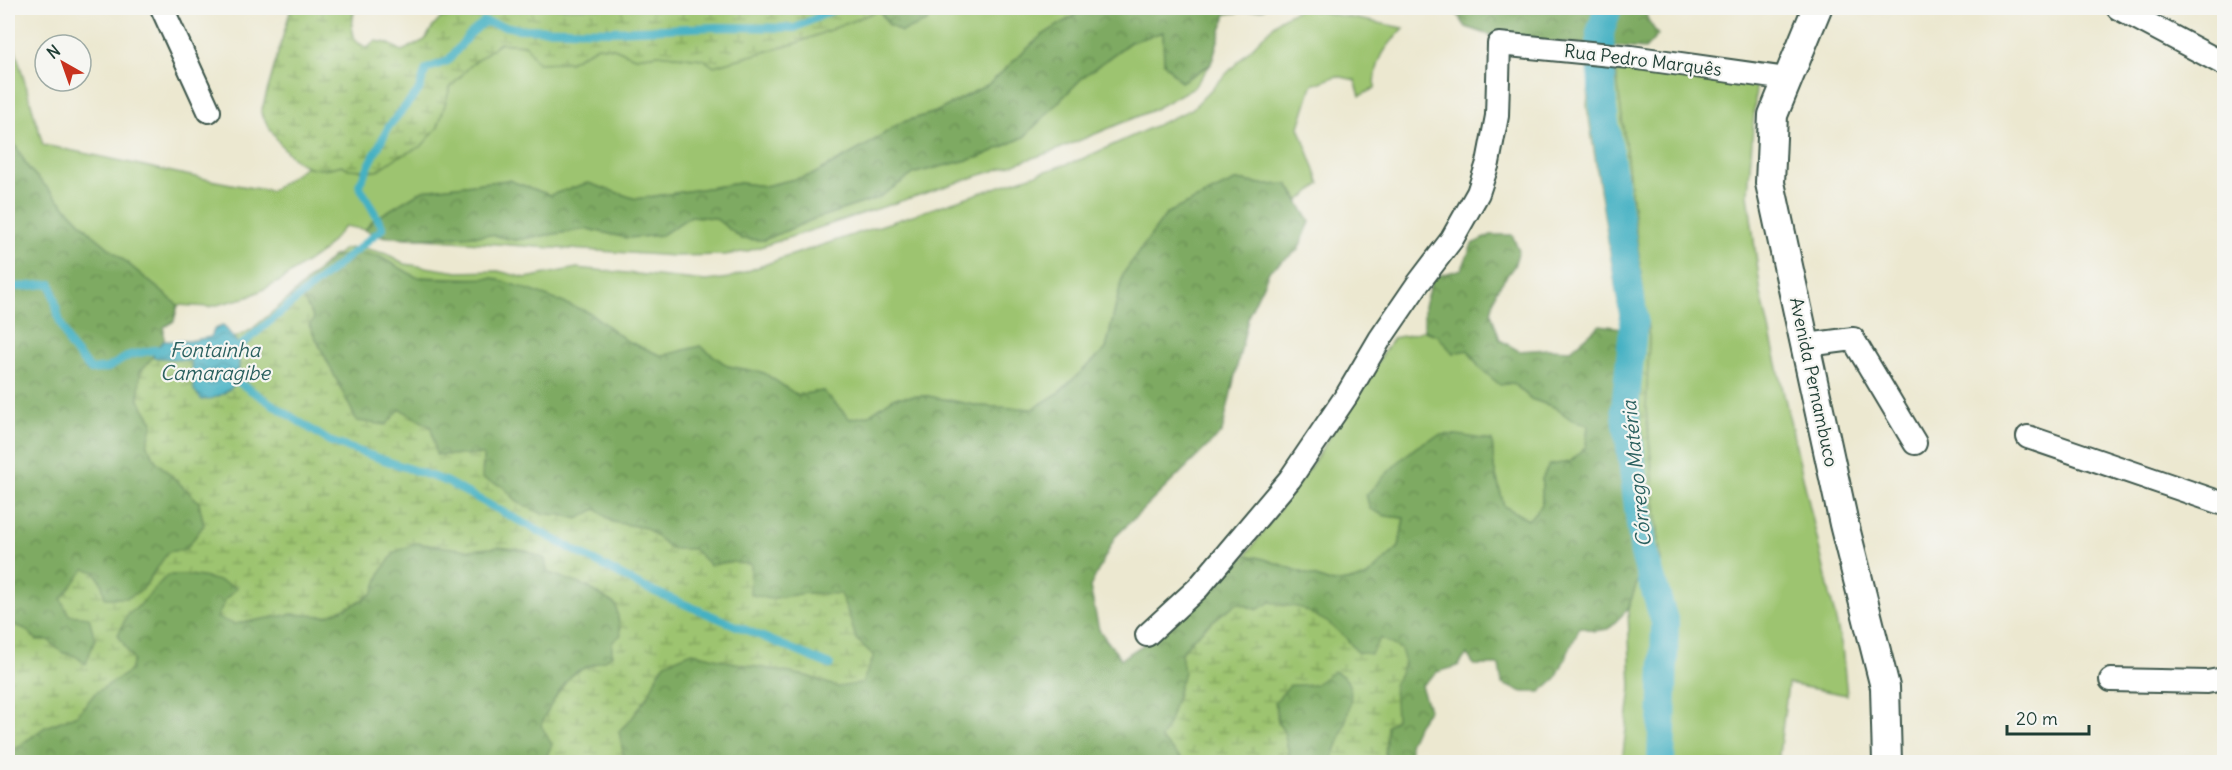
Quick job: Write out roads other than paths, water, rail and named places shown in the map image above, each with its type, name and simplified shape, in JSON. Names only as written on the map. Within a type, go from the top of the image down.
[{"type":"street","points":[[162,8],[210,111]]},
{"type":"street","name":"Avenida Pernambuco","points":[[1817,8],[1773,115],[1770,183],[1807,345],[1844,524],[1885,687],[1887,762]]},
{"type":"street","points":[[2118,8],[2224,64]]},
{"type":"street","name":"Rua Pedro Marquês","points":[[1147,635],[1198,588],[1290,479],[1347,395],[1380,339],[1452,239],[1478,193],[1488,163],[1497,116],[1499,44],[1631,57],[1787,79]]},
{"type":"street","points":[[1807,345],[1853,339],[1915,443]]},
{"type":"street","points":[[2028,437],[2224,504]]},
{"type":"street","points":[[2111,680],[2207,682],[2224,679]]},
{"type":"water","name":"Fontainha Camaragibe","points":[[223,325],[240,346],[238,382],[222,394],[202,400],[194,390],[191,361],[153,357],[154,350],[164,341],[189,341],[211,337],[214,330]]},
{"type":"waterway","points":[[235,355],[240,346],[383,228],[359,185],[389,126],[419,90],[426,69],[448,61],[469,35],[484,22],[519,29],[612,31],[716,27],[795,28],[837,8]]},
{"type":"waterway","name":"Córrego Matéria","points":[[1608,8],[1600,33],[1603,109],[1634,319],[1625,408],[1644,554],[1665,623],[1661,762]]},
{"type":"waterway","points":[[8,286],[51,284],[59,319],[70,346],[91,370],[108,368],[130,355],[164,350]]},
{"type":"waterway","points":[[232,374],[238,382],[329,441],[445,481],[641,586],[830,665]]}]
